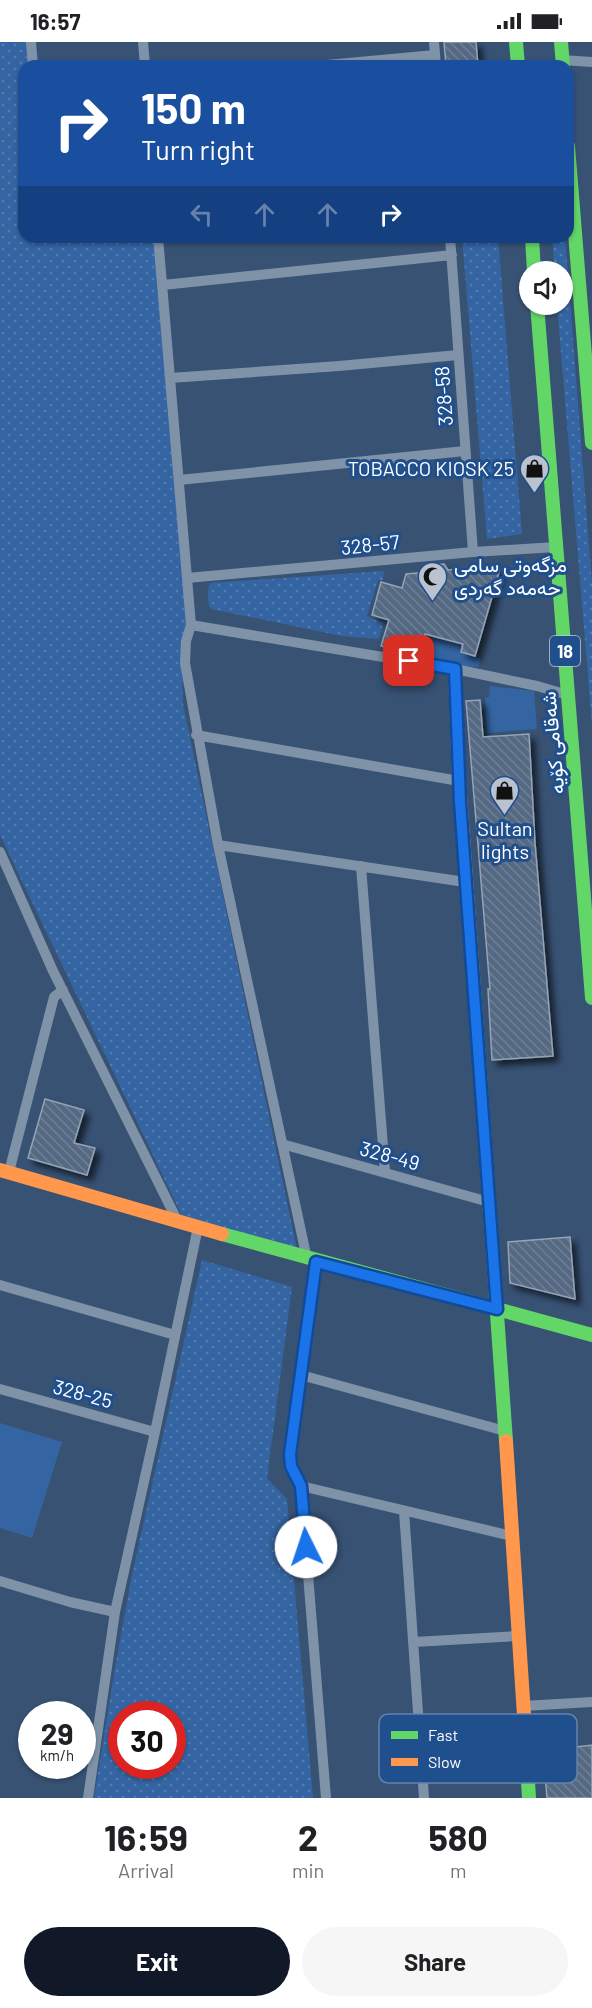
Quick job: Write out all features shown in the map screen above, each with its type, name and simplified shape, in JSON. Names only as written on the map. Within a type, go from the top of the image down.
[{"type":"main road","points":[[516,42],[518,60]]},
{"type":"main road","points":[[561,42],[562,60]]},
{"type":"main road","points":[[574,218],[592,443]]},
{"type":"main road","points":[[532,243],[533,261]]},
{"type":"main road","name":"شەقامی کۆیە","points":[[538,315],[592,998]]},
{"type":"main road","points":[[586,362],[592,384]]},
{"type":"main road","points":[[455,669],[465,882],[497,1309],[523,1714]]},
{"type":"main road","points":[[4,1171],[311,1260],[592,1335]]},
{"type":"main road","points":[[528,1783],[529,1798]]},
{"type":"street","points":[[31,42],[32,60]]},
{"type":"street","points":[[143,42],[144,60]]},
{"type":"street","points":[[434,42],[436,60]]},
{"type":"street","points":[[574,63],[592,62]]},
{"type":"street","points":[[159,243],[191,625],[186,641],[184,663],[218,845],[282,1144],[311,1260],[301,1375],[290,1454],[291,1466],[301,1486],[326,1798]]},
{"type":"street","name":"328-58","points":[[451,243],[473,552]]},
{"type":"street","points":[[163,285],[452,255]]},
{"type":"street","points":[[170,378],[458,355]]},
{"type":"street","points":[[179,480],[465,452]]},
{"type":"street","name":"328-57","points":[[187,578],[473,552],[556,547]]},
{"type":"street","points":[[191,625],[455,669],[537,686],[568,695]]},
{"type":"street","points":[[196,735],[459,781]]},
{"type":"street","points":[[218,845],[465,882]]},
{"type":"street","points":[[0,852],[63,990],[178,1221]]},
{"type":"street","points":[[361,866],[385,1172]]},
{"type":"street","points":[[4,1171],[54,997],[63,990]]},
{"type":"street","name":"328-49","points":[[282,1144],[489,1202]]},
{"type":"street","points":[[88,1798],[115,1612],[198,1227]]},
{"type":"street","points":[[0,1285],[176,1335]]},
{"type":"street","points":[[301,1375],[505,1431]]},
{"type":"street","name":"328-25","points":[[0,1389],[155,1432]]},
{"type":"street","points":[[301,1486],[512,1536]]},
{"type":"street","points":[[404,1511],[419,1714]]},
{"type":"street","points":[[0,1581],[70,1602],[115,1612]]},
{"type":"street","points":[[414,1642],[518,1636]]},
{"type":"street","points":[[522,1706],[592,1702]]},
{"type":"street","points":[[423,1783],[424,1798]]},
{"type":"shaded area","points":[[0,42],[32,42],[34,60],[18,60],[18,243],[156,243],[192,630],[181,643],[183,704],[297,1250],[183,1218],[0,835]]},
{"type":"shaded area","points":[[462,243],[498,243],[522,534],[487,539]]},
{"type":"shaded area","points":[[553,243],[565,243],[567,261],[554,261]]},
{"type":"shaded area","points":[[558,315],[571,315],[592,583],[592,724]]},
{"type":"shaded area","points":[[384,571],[383,580],[378,580],[367,616],[383,623],[379,639],[342,636],[211,609],[209,603],[210,583]]},
{"type":"shaded area","points":[[425,634],[463,644],[461,652],[480,658],[479,667],[418,664]]},
{"type":"shaded area","points":[[490,686],[534,691],[537,729],[487,733],[485,698],[489,697]]},
{"type":"shaded area","points":[[202,1260],[292,1287],[267,1478],[287,1499],[313,1798],[94,1798],[108,1711],[108,1779],[186,1779],[186,1701],[110,1701],[132,1575]]},
{"type":"shaded area","points":[[0,1423],[62,1442],[32,1538],[0,1528]]},
{"type":"building","points":[[444,42],[476,42],[478,60],[446,60]]},
{"type":"building","name":"مزگەوتی سامی حەمەد گەردی","points":[[444,564],[448,570],[487,566],[500,569],[475,656],[461,652],[463,644],[425,634],[419,655],[381,646],[389,620],[372,615],[381,582],[402,588],[406,574],[429,572],[431,565]]},
{"type":"building","points":[[480,700],[483,737],[529,734],[535,843],[553,1056],[492,1060],[488,989],[490,989],[466,701]]},
{"type":"building","points":[[45,1099],[84,1110],[74,1143],[95,1148],[87,1175],[28,1158]]},
{"type":"building","points":[[570,1237],[575,1299],[510,1283],[508,1242]]},
{"type":"building","points":[[592,1745],[592,1798],[547,1798],[546,1783],[577,1783],[577,1747]]},
{"type":"traffic: fast","points":[[516,42],[518,60]]},
{"type":"traffic: fast","points":[[561,42],[562,60]]},
{"type":"traffic: fast","points":[[574,220],[592,443]]},
{"type":"traffic: fast","points":[[532,243],[533,261]]},
{"type":"traffic: fast","points":[[538,315],[592,998]]},
{"type":"traffic: fast","points":[[473,975],[506,1441]]},
{"type":"traffic: fast","points":[[222,1234],[592,1335]]},
{"type":"traffic: fast","points":[[528,1783],[529,1798]]},
{"type":"traffic: slow","points":[[455,669],[459,781],[473,975]]},
{"type":"traffic: slow","points":[[0,1170],[222,1234]]},
{"type":"traffic: slow","points":[[506,1441],[524,1714]]},
{"type":"place","name":"TOBACCO KIOSK 25","points":[[535,494]]},
{"type":"place","name":"مزگەوتی سامی حەمەد گەردی","points":[[433,602]]},
{"type":"place","name":"Sultan lights","points":[[505,816]]},
{"type":"route","points":[[306,1547],[301,1486],[291,1466],[290,1454],[316,1262],[497,1309],[460,802],[455,669],[409,661]]}]
